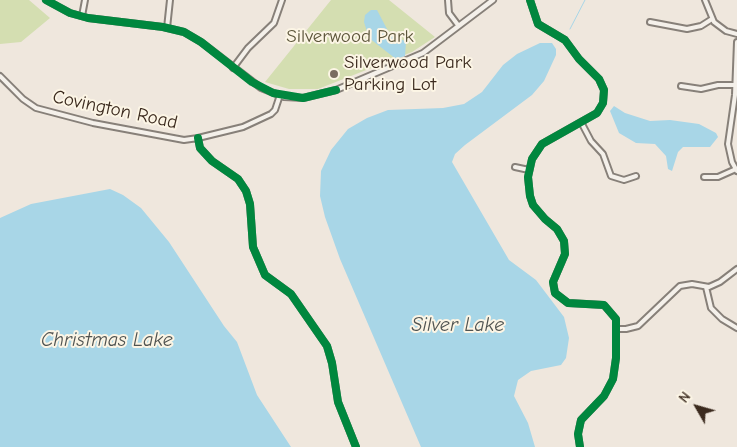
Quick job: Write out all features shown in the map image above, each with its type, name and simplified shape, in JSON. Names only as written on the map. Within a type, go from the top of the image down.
[{"type":"street","points":[[46,0],[82,16],[167,28],[193,37],[261,88],[280,96],[304,98],[336,90],[423,52],[493,0]]},
{"type":"street","points":[[82,16],[84,0]]},
{"type":"street","points":[[167,28],[170,0]]},
{"type":"street","points":[[233,68],[248,48],[274,23],[282,0]]},
{"type":"street","points":[[448,0],[449,12],[458,25]]},
{"type":"street","points":[[530,0],[538,24],[565,40],[603,84],[605,97],[601,108],[581,122],[542,144],[532,160],[529,170],[528,186],[533,204],[545,219],[557,229],[565,247],[563,260],[554,277],[555,293],[568,302],[604,305],[613,313],[617,329],[613,379],[604,396],[581,420],[578,434],[580,447]]},
{"type":"street","points":[[705,0],[712,19],[726,30],[737,34]]},
{"type":"street","points":[[650,22],[687,29],[700,26],[712,19]]},
{"type":"street","points":[[704,177],[723,176],[736,170],[728,144],[735,116],[737,42]]},
{"type":"street","name":"Covington Road","points":[[0,76],[23,99],[43,110],[155,136],[184,140],[242,127],[275,110],[280,96]]},
{"type":"street","points":[[681,86],[701,89],[718,85],[735,85]]},
{"type":"street","points":[[581,122],[591,141],[603,154],[611,176],[624,180],[636,176]]},
{"type":"street","points":[[198,138],[200,148],[212,161],[238,179],[246,191],[250,204],[253,247],[265,275],[291,294],[326,346],[332,363],[338,402],[356,447]]},
{"type":"street","points":[[514,167],[529,170]]},
{"type":"street","points":[[617,329],[638,326],[680,286],[692,284],[706,287],[720,282],[737,269]]},
{"type":"street","points":[[706,287],[711,308],[722,319],[737,328]]},
{"type":"green space","points":[[0,0],[29,0],[50,18],[21,42],[0,44]]},
{"type":"green space","name":"Silverwood Park","points":[[331,0],[389,0],[435,37],[412,52],[318,89],[289,89],[265,82]]},
{"type":"water","points":[[371,10],[377,10],[388,31],[406,42],[405,56],[396,59],[369,38],[364,22],[365,15]]},
{"type":"water","name":"Silver Lake","points":[[540,43],[552,43],[556,49],[556,55],[544,81],[532,95],[465,145],[455,154],[452,162],[509,260],[536,280],[564,317],[569,338],[566,358],[561,365],[531,371],[518,380],[514,396],[528,423],[535,447],[421,447],[340,259],[325,217],[320,196],[321,171],[331,150],[348,129],[367,118],[388,110],[443,108],[464,104],[482,92],[503,65],[517,54]]},
{"type":"water","points":[[614,106],[625,113],[650,121],[670,120],[699,124],[716,133],[718,137],[710,147],[683,147],[678,152],[672,171],[668,169],[666,156],[655,144],[636,143],[619,133],[610,111]]},
{"type":"water","name":"Christmas Lake","points":[[110,189],[123,195],[141,208],[169,242],[224,326],[237,342],[257,395],[291,447],[0,447],[0,218],[31,204]]},
{"type":"waterway","points":[[570,29],[585,0]]},
{"type":"cycle path","points":[[46,0],[70,13],[88,18],[163,27],[184,32],[201,42],[252,82],[273,93],[303,98],[336,90]]},
{"type":"cycle path","points":[[530,0],[538,24],[565,40],[579,59],[599,79],[604,90],[603,103],[597,113],[542,144],[532,159],[528,177],[533,205],[557,229],[564,241],[565,254],[553,282],[555,293],[568,303],[604,305],[616,319],[616,358],[613,379],[604,396],[581,420],[578,434],[580,447]]},
{"type":"cycle path","points":[[198,138],[200,148],[212,161],[238,179],[246,191],[250,204],[253,247],[265,275],[291,294],[327,346],[332,363],[338,402],[356,447]]},
{"type":"place","name":"Silverwood Park Parking Lot","points":[[334,74]]}]
